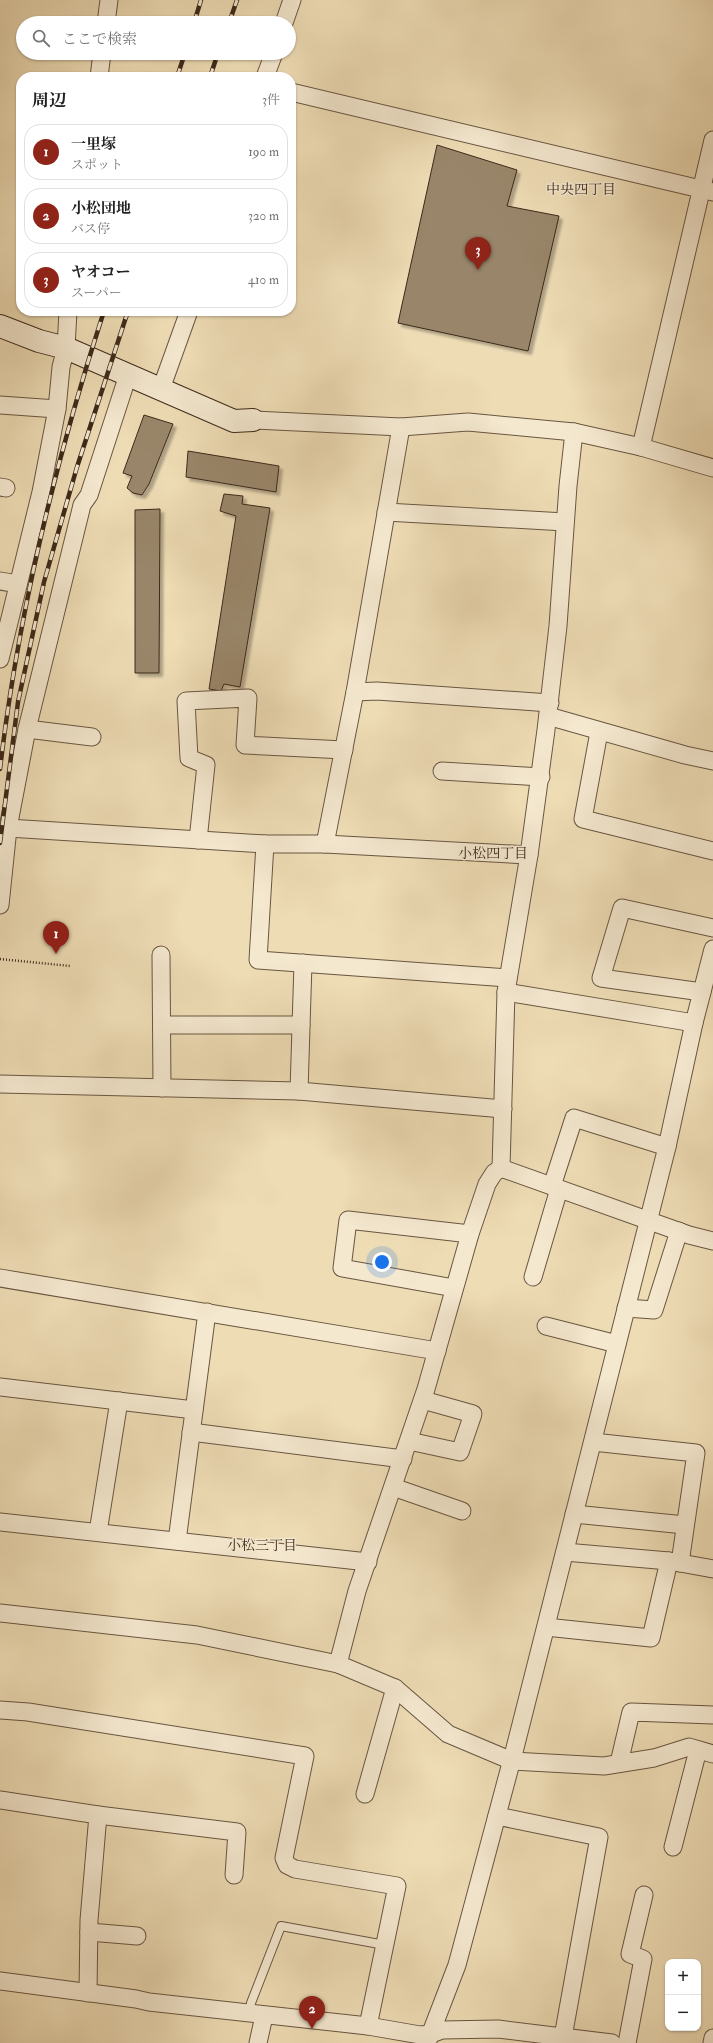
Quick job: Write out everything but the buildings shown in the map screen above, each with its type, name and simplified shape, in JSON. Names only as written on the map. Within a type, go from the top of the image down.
[{"type":"street","points":[[107,16],[109,0]]},
{"type":"street","points":[[286,16],[292,0]]},
{"type":"street","points":[[100,72],[101,60]]},
{"type":"street","points":[[267,72],[271,60]]},
{"type":"street","points":[[296,93],[707,191]]},
{"type":"street","points":[[641,447],[707,191],[713,140]]},
{"type":"street","points":[[0,659],[41,492],[57,409],[61,367],[66,348],[68,316]]},
{"type":"street","points":[[161,389],[187,316]]},
{"type":"street","points":[[0,326],[39,341],[66,348],[234,421],[253,420],[400,426],[468,422],[574,432],[641,447],[713,468]]},
{"type":"street","points":[[0,905],[8,828],[27,729],[82,505],[89,494],[128,375]]},
{"type":"street","points":[[0,405],[57,409]]},
{"type":"street","points":[[325,844],[355,692],[400,426]]},
{"type":"street","points":[[501,1168],[507,985],[541,777],[549,709],[574,432]]},
{"type":"street","points":[[386,512],[565,522]]},
{"type":"street","points":[[0,581],[18,584]]},
{"type":"street","points":[[355,692],[377,691],[549,709],[599,732],[684,755],[713,761]]},
{"type":"street","points":[[198,840],[206,765],[189,758],[186,702],[248,698],[245,745],[344,750]]},
{"type":"street","points":[[27,729],[92,736]]},
{"type":"street","points":[[599,732],[583,819],[713,851]]},
{"type":"street","points":[[442,771],[541,777]]},
{"type":"street","points":[[8,828],[265,844],[325,844],[529,855]]},
{"type":"street","points":[[265,844],[258,960],[304,963],[507,985],[694,1023]]},
{"type":"street","points":[[702,992],[601,978],[622,908],[713,928]]},
{"type":"street","points":[[429,2039],[457,1965],[512,1761],[667,1147],[694,1023],[702,992],[710,971],[713,949]]},
{"type":"street","points":[[161,955],[162,1088]]},
{"type":"street","points":[[299,1092],[304,963]]},
{"type":"street","points":[[162,1025],[301,1025]]},
{"type":"street","points":[[0,1084],[299,1092],[503,1109]]},
{"type":"street","points":[[533,1277],[574,1118],[667,1147]]},
{"type":"street","points":[[501,1168],[679,1231],[713,1241]]},
{"type":"street","points":[[338,1664],[357,1591],[423,1400],[470,1234],[487,1184],[494,1173],[501,1168]]},
{"type":"street","points":[[454,1288],[342,1268],[348,1220],[470,1234]]},
{"type":"street","points":[[626,1308],[654,1310],[679,1231]]},
{"type":"street","points":[[0,1278],[437,1351]]},
{"type":"street","points":[[177,1541],[207,1312]]},
{"type":"street","points":[[546,1326],[617,1344]]},
{"type":"street","points":[[0,1387],[194,1410]]},
{"type":"street","points":[[409,1441],[460,1452],[473,1414],[423,1400]]},
{"type":"street","points":[[98,1532],[119,1401]]},
{"type":"street","points":[[192,1432],[403,1459]]},
{"type":"street","points":[[546,1627],[651,1638],[685,1525],[696,1453],[592,1442]]},
{"type":"street","points":[[393,1487],[462,1511]]},
{"type":"street","points":[[574,1514],[685,1525]]},
{"type":"street","points":[[0,1522],[368,1562]]},
{"type":"street","points":[[565,1552],[675,1562],[713,1569]]},
{"type":"street","points":[[0,1613],[197,1635],[338,1664],[395,1688],[448,1734],[512,1761],[604,1766],[654,1758],[689,1747],[706,1752],[673,1847]]},
{"type":"street","points":[[365,1794],[395,1688]]},
{"type":"street","points":[[0,1710],[28,1712],[305,1756],[284,1858],[287,1865],[295,1869],[397,1886],[368,2026]]},
{"type":"street","points":[[619,1763],[631,1712],[713,1715]]},
{"type":"street","points":[[0,1800],[98,1815],[237,1832],[234,1875]]},
{"type":"street","points":[[88,1993],[89,1932],[98,1815]]},
{"type":"street","points":[[497,1816],[599,1837],[563,2037]]},
{"type":"street","points":[[627,2043],[643,1959],[630,1954],[644,1895]]},
{"type":"street","points":[[89,1932],[137,1936]]},
{"type":"street","points":[[0,1981],[257,2015],[368,2026],[420,2035],[429,2039]]},
{"type":"street","points":[[257,2015],[258,2043]]},
{"type":"street","points":[[429,2039],[442,2030],[528,2038],[563,2037],[612,2043]]},
{"type":"street","points":[[712,2043],[713,2038]]},
{"type":"lane","points":[[257,2015],[251,2003],[281,1926],[385,1944]]},
{"type":"path","points":[[0,959],[70,966]]},
{"type":"railway","points":[[196,16],[201,0]]},
{"type":"railway","points":[[231,16],[237,0]]},
{"type":"railway","points":[[179,72],[183,60]]},
{"type":"railway","points":[[212,72],[216,60]]},
{"type":"railway","points":[[0,769],[17,653],[41,537],[70,423],[102,316]]},
{"type":"railway","points":[[0,843],[18,702],[44,582],[77,467],[126,316]]},
{"type":"place","name":"ヤオコー","points":[[478,270]]},
{"type":"place","name":"一里塚","points":[[56,954]]},
{"type":"place","name":"小松団地","points":[[312,2029]]},
{"type":"district","name":"中央四丁目","points":[[581,189]]},
{"type":"district","name":"小松四丁目","points":[[493,853]]},
{"type":"district","name":"小松三丁目","points":[[262,1545]]}]
